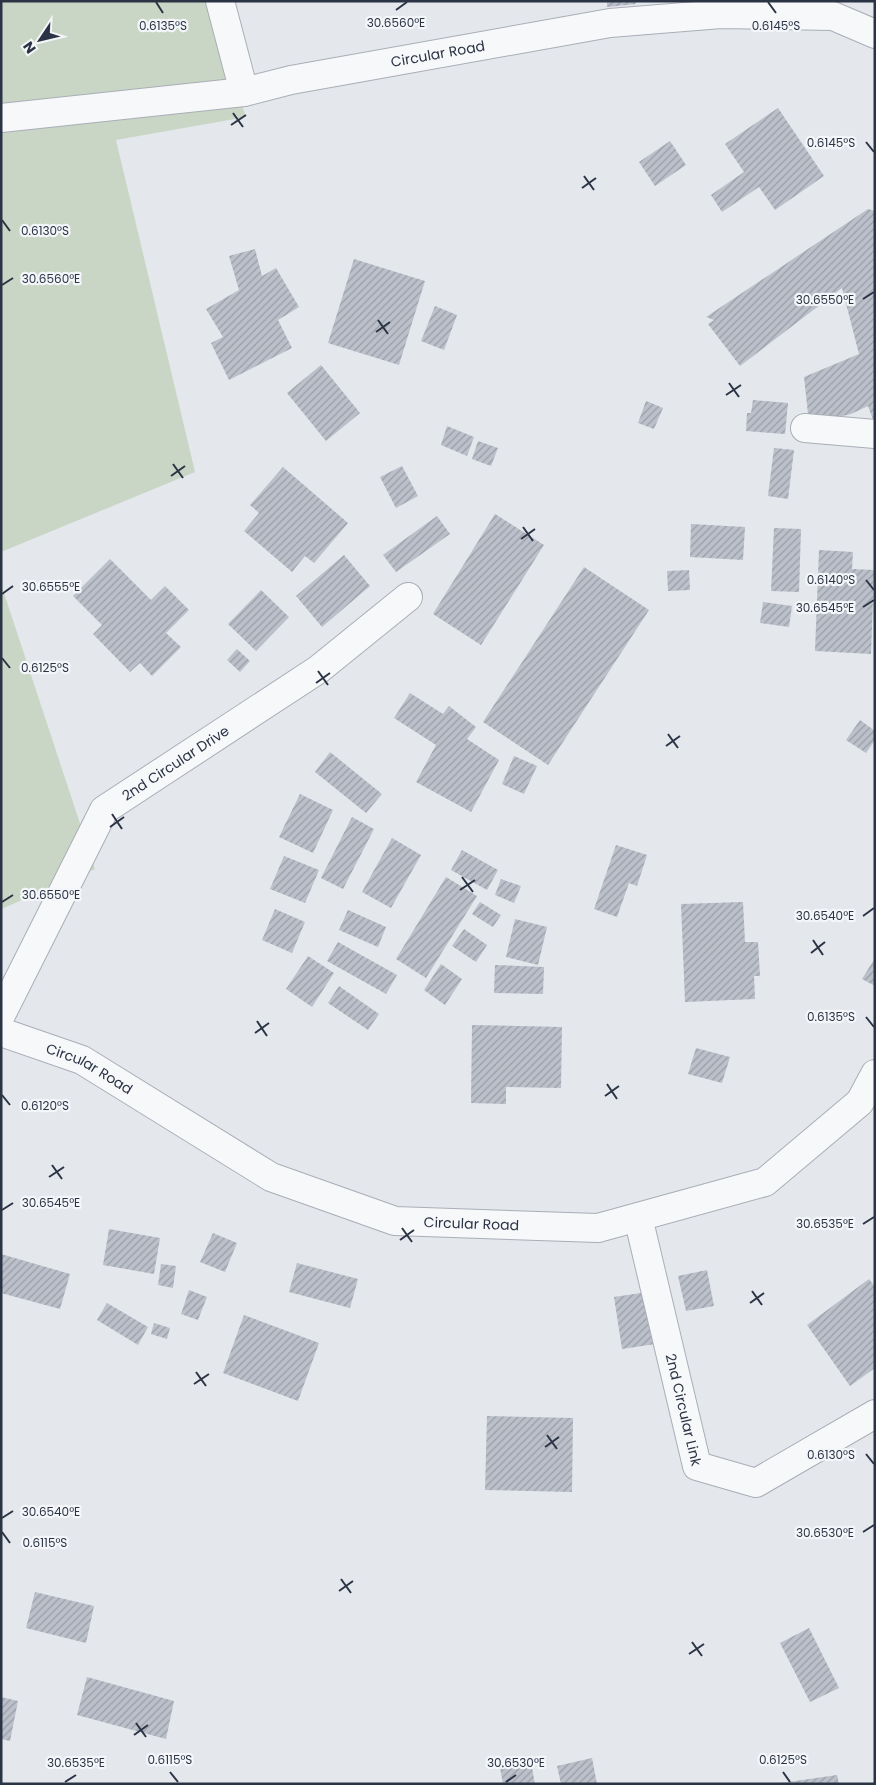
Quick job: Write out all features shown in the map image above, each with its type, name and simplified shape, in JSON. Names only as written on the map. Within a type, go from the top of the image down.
[{"type":"street","points":[[220,1],[244,92]]},
{"type":"street","name":"Circular Road","points":[[1,118],[244,92],[310,76],[610,24],[720,14],[837,9],[875,34]]},
{"type":"street","points":[[805,428],[875,434]]},
{"type":"street","name":"2nd Circular Drive","points":[[1,1015],[104,810],[319,669],[408,597]]},
{"type":"street","name":"Circular Road","points":[[1,1032],[82,1060],[271,1177],[395,1220],[598,1228],[765,1182],[860,1102],[875,1074]]},
{"type":"street","name":"2nd Circular Link","points":[[638,1217],[697,1466],[756,1483],[875,1414]]},
{"type":"green space","points":[[1,1],[205,1],[246,117],[116,140],[195,472],[1,552]]},
{"type":"green space","points":[[1,584],[95,869],[1,909]]},
{"type":"building","points":[[607,1],[635,1],[636,4],[607,7]]},
{"type":"building","points":[[778,108],[824,176],[775,210],[759,187],[722,212],[711,195],[744,172],[725,144]]},
{"type":"building","points":[[670,141],[686,165],[655,186],[639,162]]},
{"type":"building","points":[[868,209],[875,211],[875,425],[868,406],[851,414],[811,423],[808,414],[804,377],[859,354],[842,288],[740,366],[708,324],[714,320],[706,317]]},
{"type":"building","points":[[255,249],[262,276],[276,268],[299,307],[278,320],[292,348],[229,380],[211,343],[223,337],[206,309],[239,290],[229,256]]},
{"type":"building","points":[[354,259],[425,281],[399,365],[328,343]]},
{"type":"building","points":[[435,306],[457,315],[444,350],[421,341]]},
{"type":"building","points":[[321,365],[360,413],[326,441],[287,393]]},
{"type":"building","points":[[753,400],[788,403],[785,434],[746,431],[747,413],[751,413]]},
{"type":"building","points":[[646,401],[663,408],[654,429],[638,423]]},
{"type":"building","points":[[447,426],[474,437],[467,456],[441,445]]},
{"type":"building","points":[[478,441],[498,448],[491,466],[472,459]]},
{"type":"building","points":[[774,448],[794,450],[788,499],[768,496]]},
{"type":"building","points":[[402,466],[418,496],[396,508],[380,477]]},
{"type":"building","points":[[283,467],[348,523],[314,563],[305,556],[292,572],[244,531],[259,513],[250,505]]},
{"type":"building","points":[[495,514],[544,545],[481,645],[433,614]]},
{"type":"building","points":[[437,516],[450,534],[396,572],[383,555]]},
{"type":"building","points":[[691,524],[745,527],[743,560],[690,557]]},
{"type":"building","points":[[774,528],[801,529],[799,592],[771,591]]},
{"type":"building","points":[[819,550],[853,552],[852,569],[874,570],[871,654],[815,651]]},
{"type":"building","points":[[344,555],[370,586],[322,627],[296,596]]},
{"type":"building","points":[[110,559],[151,600],[165,586],[189,610],[166,633],[181,647],[152,676],[140,663],[130,672],[93,634],[102,625],[73,596]]},
{"type":"building","points":[[584,567],[649,610],[548,765],[483,722]]},
{"type":"building","points":[[689,570],[690,590],[668,591],[667,571]]},
{"type":"building","points":[[261,590],[289,617],[256,651],[228,624]]},
{"type":"building","points":[[763,602],[792,606],[789,627],[760,623]]},
{"type":"building","points":[[237,649],[250,661],[240,672],[227,660]]},
{"type":"building","points":[[410,693],[443,714],[449,706],[476,727],[467,739],[499,760],[471,812],[416,782],[436,745],[394,718]]},
{"type":"building","points":[[860,720],[875,731],[875,740],[866,753],[846,740]]},
{"type":"building","points":[[330,752],[382,794],[366,813],[315,772]]},
{"type":"building","points":[[514,756],[537,766],[524,794],[502,784]]},
{"type":"building","points":[[300,794],[333,810],[313,853],[279,837]]},
{"type":"building","points":[[352,817],[374,829],[343,889],[321,878]]},
{"type":"building","points":[[392,838],[421,855],[391,908],[362,892]]},
{"type":"building","points":[[616,845],[647,855],[637,886],[629,883],[617,917],[594,909]]},
{"type":"building","points":[[462,850],[498,870],[487,890],[451,870]]},
{"type":"building","points":[[284,856],[319,870],[305,903],[270,889]]},
{"type":"building","points":[[446,877],[477,896],[426,978],[396,959]]},
{"type":"building","points":[[501,879],[521,886],[514,903],[495,895]]},
{"type":"building","points":[[480,902],[501,915],[493,927],[472,914]]},
{"type":"building","points":[[743,902],[745,942],[758,942],[760,976],[754,976],[755,999],[685,1002],[681,904]]},
{"type":"building","points":[[275,909],[305,922],[292,953],[262,940]]},
{"type":"building","points":[[348,910],[386,927],[378,947],[339,930]]},
{"type":"building","points":[[515,919],[547,927],[538,965],[506,957]]},
{"type":"building","points":[[464,929],[487,945],[476,962],[452,946]]},
{"type":"building","points":[[338,942],[397,975],[386,994],[327,961]]},
{"type":"building","points":[[308,956],[334,973],[312,1007],[286,989]]},
{"type":"building","points":[[875,958],[875,986],[862,979]]},
{"type":"building","points":[[441,964],[462,979],[445,1005],[424,990]]},
{"type":"building","points":[[495,965],[544,967],[543,994],[494,993]]},
{"type":"building","points":[[339,986],[379,1014],[368,1030],[328,1003]]},
{"type":"building","points":[[472,1025],[562,1027],[561,1088],[506,1087],[506,1104],[471,1103]]},
{"type":"building","points":[[696,1048],[730,1057],[722,1083],[688,1074]]},
{"type":"building","points":[[109,1229],[160,1238],[154,1274],[103,1265]]},
{"type":"building","points":[[213,1233],[237,1243],[225,1272],[200,1262]]},
{"type":"building","points":[[1,1254],[70,1274],[60,1309],[1,1293]]},
{"type":"building","points":[[297,1263],[358,1279],[350,1308],[289,1292]]},
{"type":"building","points":[[161,1264],[176,1266],[173,1288],[158,1285]]},
{"type":"building","points":[[707,1270],[714,1306],[686,1311],[678,1276]]},
{"type":"building","points":[[869,1279],[875,1287],[875,1368],[850,1386],[807,1325]]},
{"type":"building","points":[[189,1290],[207,1297],[198,1320],[181,1314]]},
{"type":"building","points":[[654,1291],[662,1343],[622,1349],[614,1297]]},
{"type":"building","points":[[107,1303],[148,1327],[138,1345],[97,1320]]},
{"type":"building","points":[[244,1315],[319,1343],[298,1401],[223,1373]]},
{"type":"building","points":[[154,1323],[170,1328],[167,1339],[151,1334]]},
{"type":"building","points":[[487,1416],[573,1418],[572,1492],[485,1490]]},
{"type":"building","points":[[35,1592],[94,1606],[86,1643],[26,1628]]},
{"type":"building","points":[[809,1628],[839,1688],[810,1702],[780,1643]]},
{"type":"building","points":[[87,1677],[174,1701],[166,1739],[77,1715]]},
{"type":"building","points":[[1,1697],[18,1701],[10,1741],[1,1739]]},
{"type":"building","points":[[530,1757],[535,1784],[503,1784],[499,1762]]},
{"type":"building","points":[[592,1758],[597,1784],[561,1784],[557,1766]]},
{"type":"building","points":[[837,1775],[839,1784],[781,1784],[781,1783]]}]
